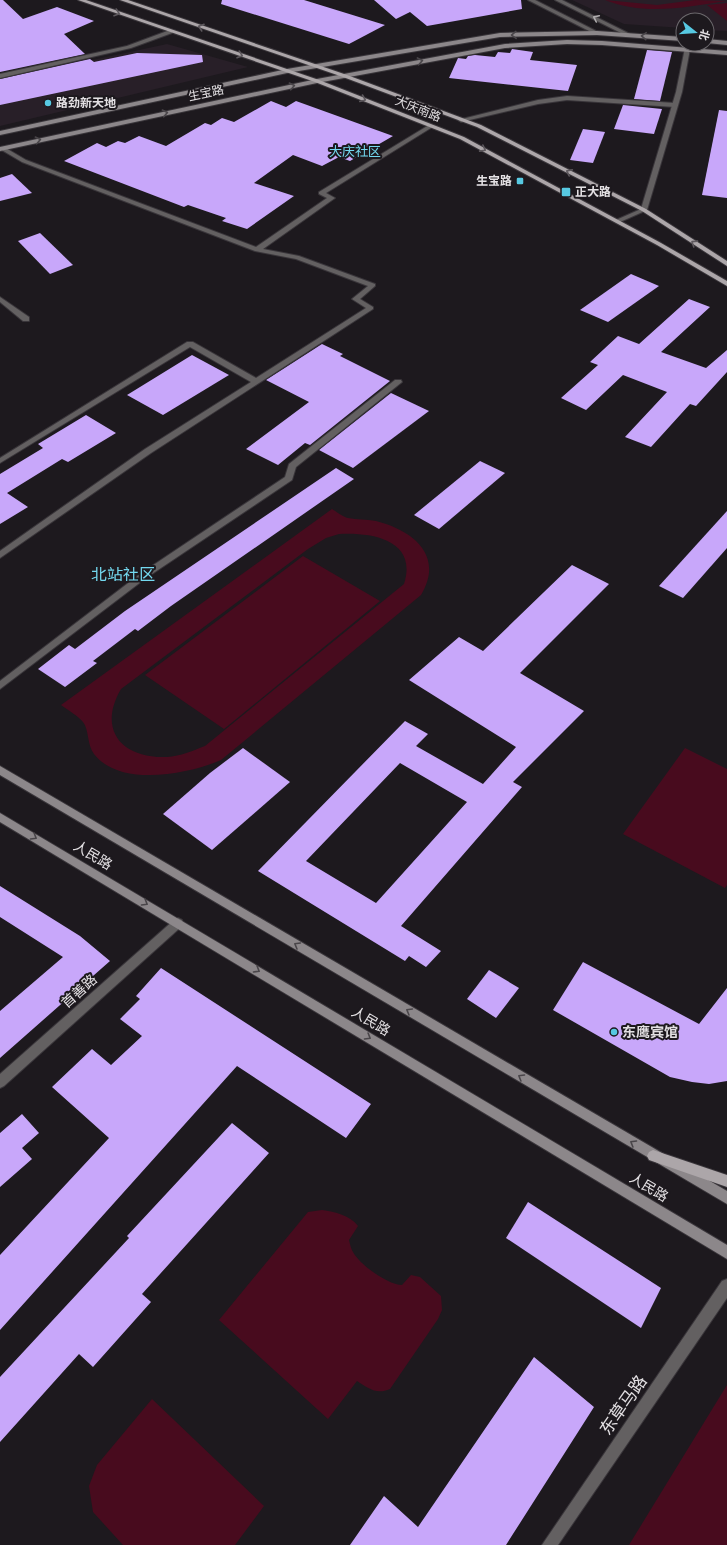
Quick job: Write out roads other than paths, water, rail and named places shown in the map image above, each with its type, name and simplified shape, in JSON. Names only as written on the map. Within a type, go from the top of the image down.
[{"type":"main road","name":"大庆南路","points":[[81,0],[170,32],[317,81],[462,138],[618,221],[727,284]]},
{"type":"main road","name":"大庆南路","points":[[123,0],[345,76],[478,126],[644,210],[727,264]]},
{"type":"main road","name":"生宝路","points":[[0,133],[287,71],[408,52],[500,35],[597,33],[675,39]]},
{"type":"main road","name":"生宝路","points":[[1,148],[317,81],[505,46],[574,42],[675,48]]},
{"type":"main road","points":[[715,42],[727,43]]},
{"type":"main road","name":"生宝路","points":[[715,51],[727,52]]},
{"type":"main road","points":[[694,266],[727,289]]},
{"type":"main road","name":"人民路","points":[[0,770],[653,1156],[727,1198]]},
{"type":"main road","name":"人民路","points":[[0,817],[727,1252]]},
{"type":"main road","points":[[653,1156],[727,1181]]},
{"type":"street","points":[[530,0],[597,33]]},
{"type":"street","points":[[558,0],[631,36]]},
{"type":"street","points":[[0,76],[129,47],[170,32]]},
{"type":"street","points":[[618,221],[644,210],[675,105],[686,52]]},
{"type":"street","points":[[461,120],[538,102],[567,98],[675,105]]},
{"type":"street","points":[[257,250],[332,198],[322,193],[431,126]]},
{"type":"street","points":[[0,555],[148,451],[371,308],[355,299],[373,285],[297,257],[257,250],[24,161],[1,148]]},
{"type":"street","points":[[0,298],[26,319]]},
{"type":"street","points":[[0,461],[190,344],[255,381]]},
{"type":"street","points":[[0,686],[143,576],[289,478],[292,466],[398,382]]},
{"type":"street","name":"首善路","points":[[0,1082],[178,923]]},
{"type":"street","name":"东草马路","points":[[549,1545],[727,1286]]},
{"type":"place","name":"路劲新天地","points":[[48,103]]},
{"type":"place","name":"生宝路","points":[[520,181]]},
{"type":"place","name":"正大路","points":[[566,192]]},
{"type":"place","name":"东鹰宾馆","points":[[614,1032]]},
{"type":"district","name":"大庆社区","points":[[355,151]]},
{"type":"district","name":"北站社区","points":[[123,574]]}]
